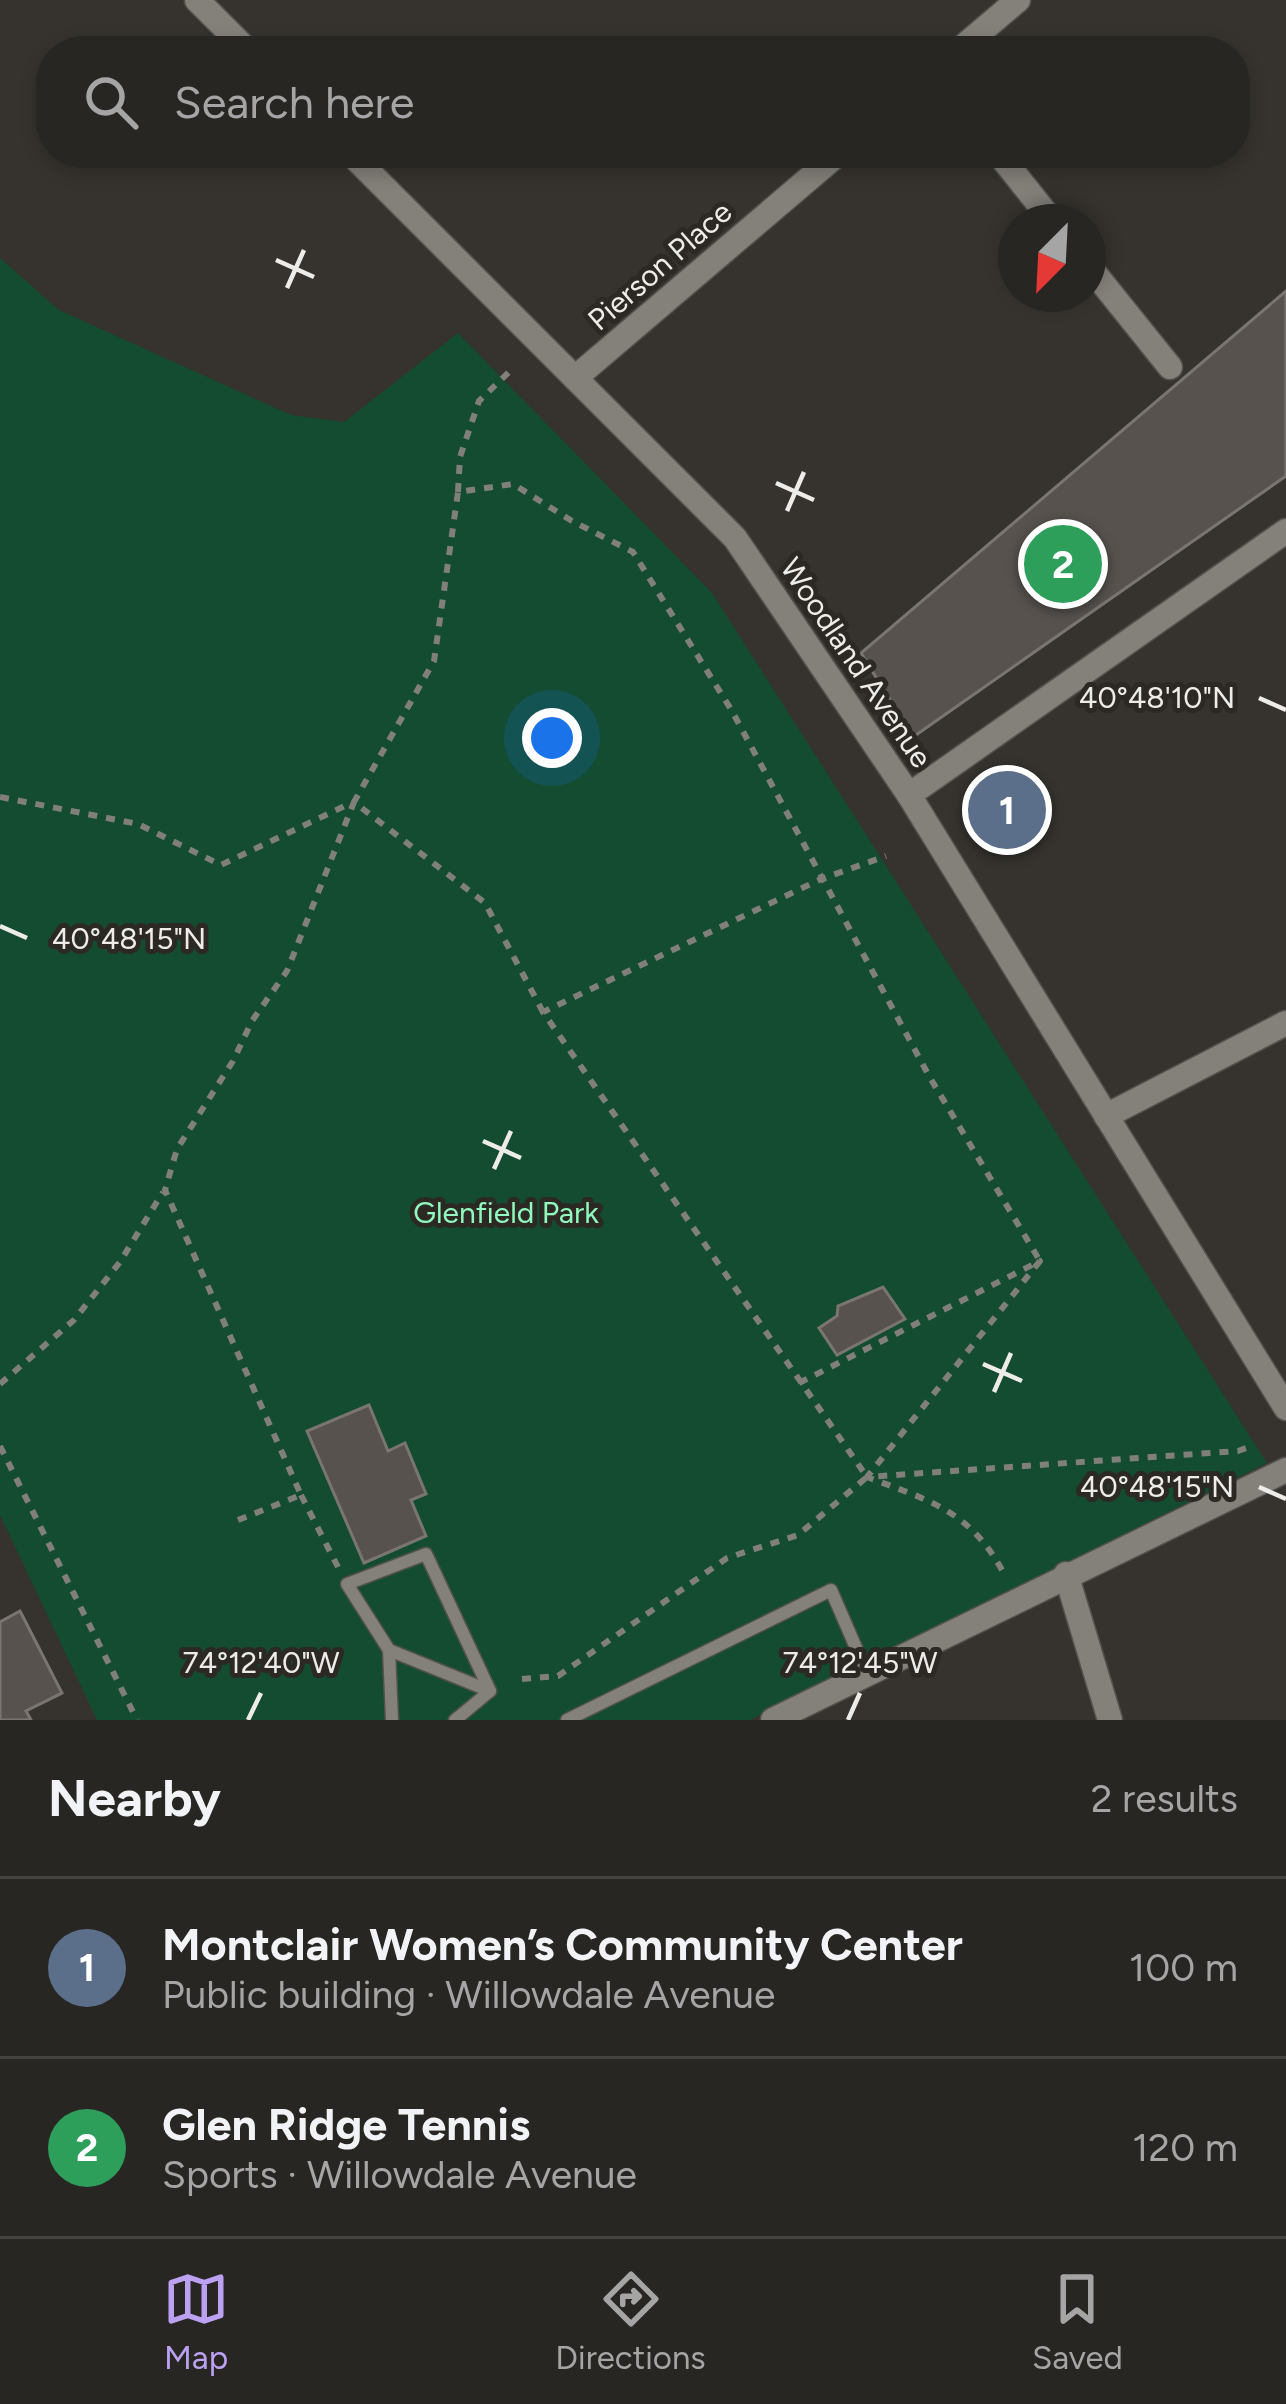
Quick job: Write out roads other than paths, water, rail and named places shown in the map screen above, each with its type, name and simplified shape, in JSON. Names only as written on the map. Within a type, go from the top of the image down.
[{"type":"street","points":[[196,0],[233,36]]},
{"type":"street","points":[[976,36],[1018,0]]},
{"type":"street","name":"Woodland Avenue","points":[[365,168],[735,538],[909,795],[1286,1408]]},
{"type":"street","name":"Pierson Place","points":[[575,378],[820,168]]},
{"type":"street","points":[[1010,168],[1039,204]]},
{"type":"street","points":[[1106,287],[1170,367]]},
{"type":"street","points":[[909,795],[1286,531]]},
{"type":"street","points":[[1106,1116],[1286,1023]]},
{"type":"street","points":[[773,1720],[1286,1470]]},
{"type":"street","points":[[1066,1574],[1110,1720]]},
{"type":"lane","points":[[392,1720],[389,1650],[347,1584],[426,1554],[490,1691]]},
{"type":"lane","points":[[567,1720],[831,1591],[867,1673]]},
{"type":"lane","points":[[389,1650],[490,1691]]},
{"type":"lane","points":[[455,1720],[490,1691]]},
{"type":"place","name":"Glen Ridge Tennis","points":[[1063,564]]},
{"type":"place","name":"Montclair Women’s Community Center","points":[[1007,810]]},
{"type":"park label","name":"Glenfield Park","points":[[506,1213]]}]
